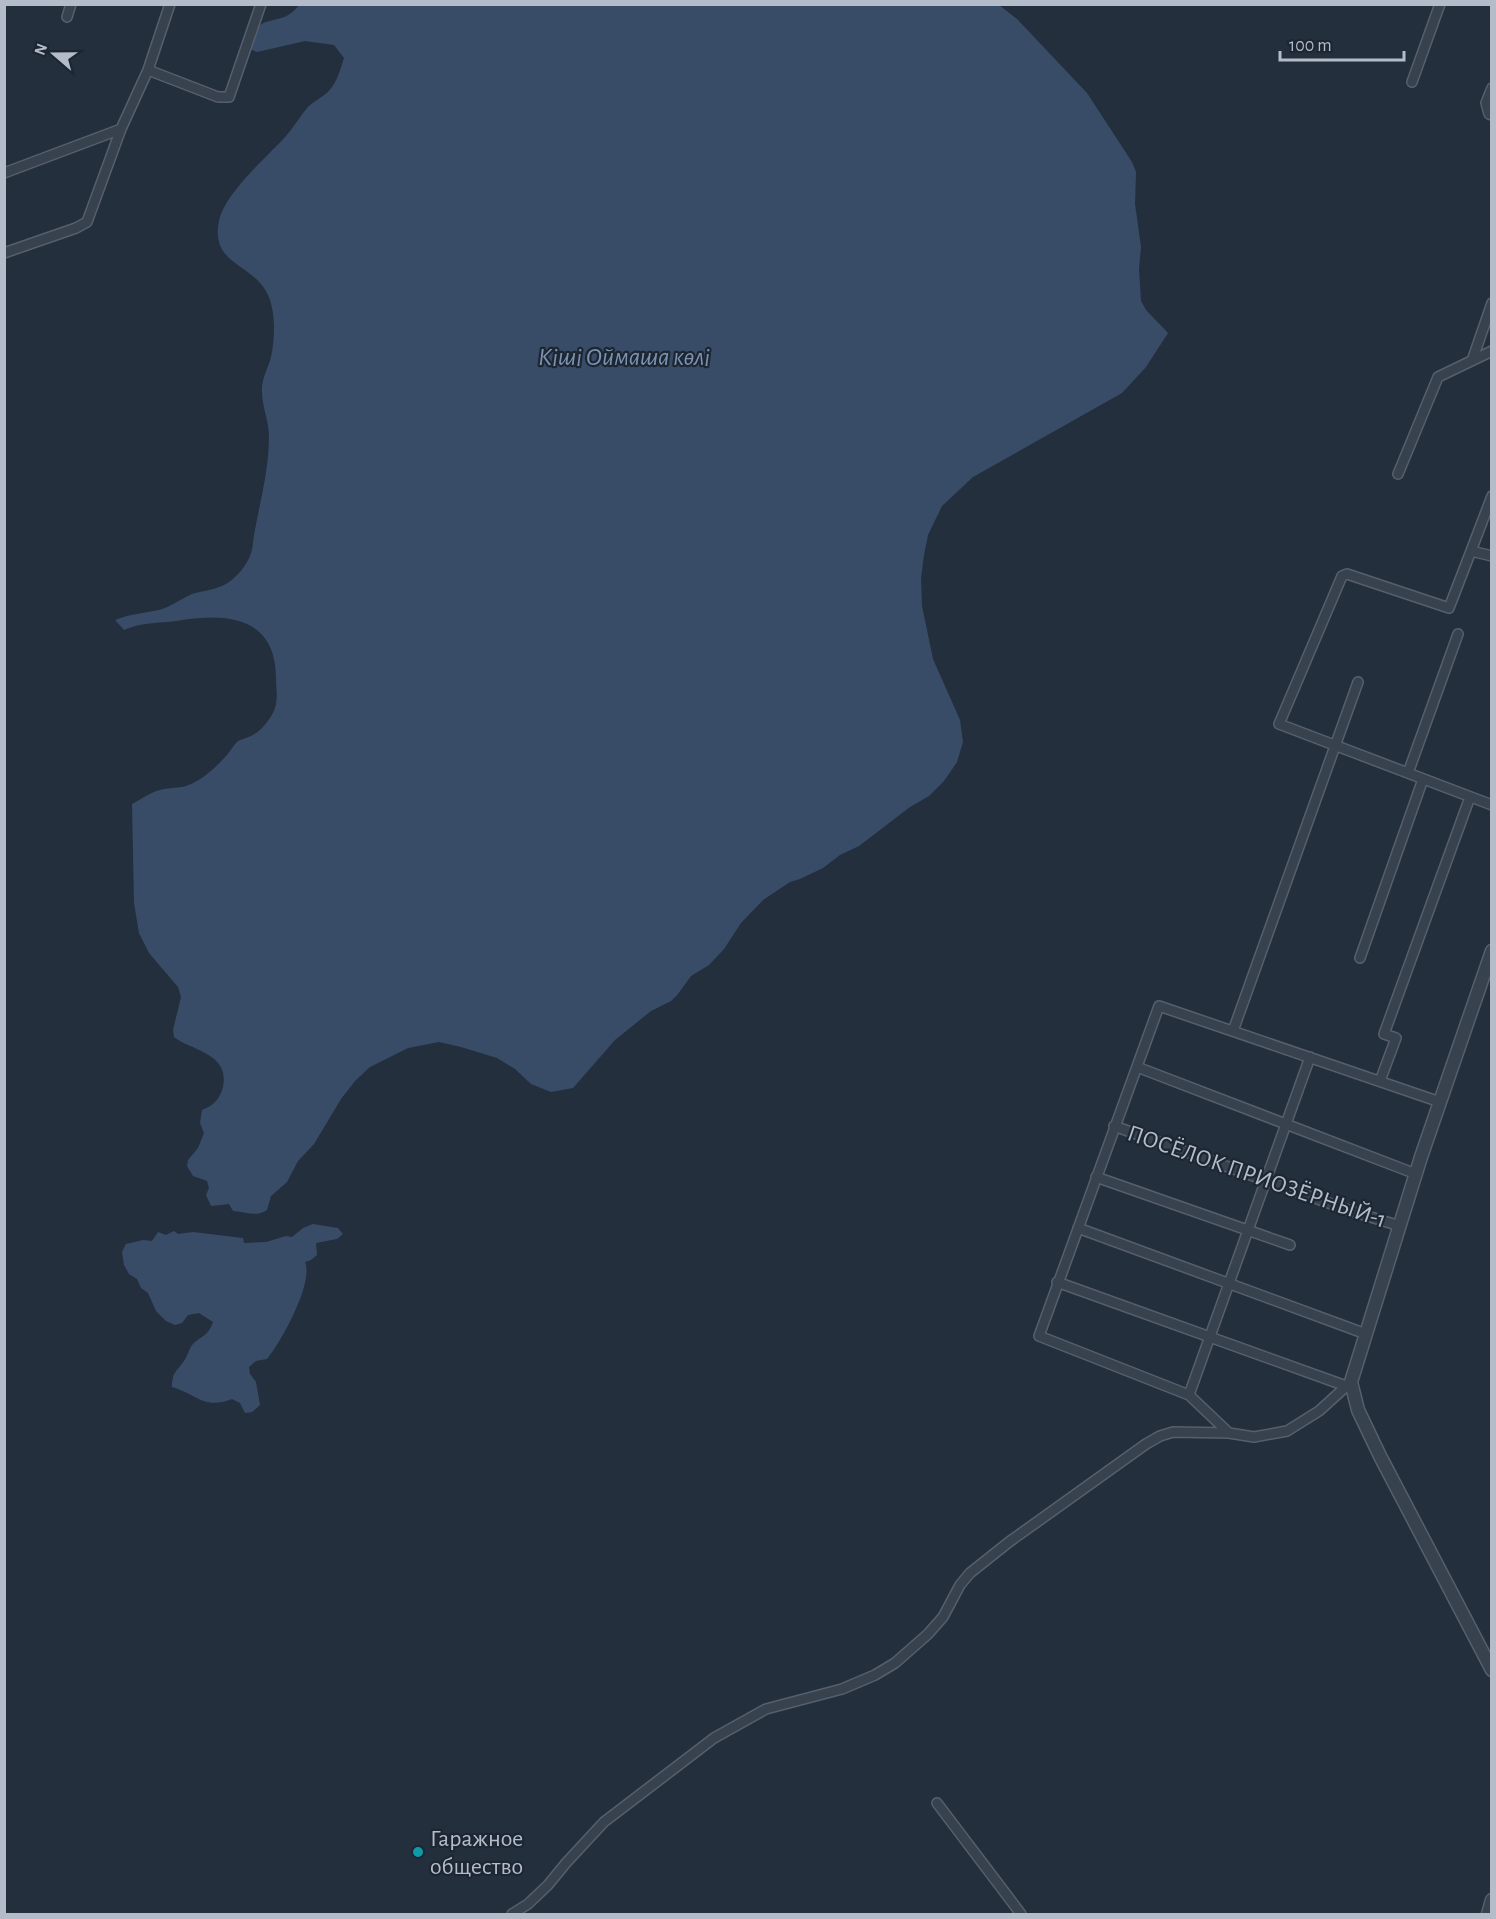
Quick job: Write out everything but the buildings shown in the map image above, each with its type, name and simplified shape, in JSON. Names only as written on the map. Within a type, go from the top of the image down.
[{"type":"street","points":[[67,17],[71,4]]},
{"type":"street","points":[[4,253],[87,222],[121,129],[148,70],[170,4]]},
{"type":"street","points":[[148,70],[218,97],[229,97],[261,4]]},
{"type":"street","points":[[1412,82],[1440,4]]},
{"type":"street","points":[[1491,88],[1486,103],[1491,115]]},
{"type":"street","points":[[4,173],[121,129]]},
{"type":"street","points":[[1473,358],[1491,303]]},
{"type":"street","points":[[1398,474],[1438,377],[1491,351]]},
{"type":"street","points":[[1491,496],[1449,608],[1347,574],[1342,576],[1279,724],[1491,805]]},
{"type":"street","points":[[1472,551],[1491,556]]},
{"type":"street","points":[[1408,773],[1458,634]]},
{"type":"street","points":[[1233,1031],[1358,682]]},
{"type":"street","points":[[1360,958],[1423,779]]},
{"type":"street","points":[[1380,1081],[1396,1038],[1384,1034],[1470,797]]},
{"type":"street","points":[[512,1914],[528,1904],[548,1885],[603,1822],[714,1738],[766,1709],[842,1689],[875,1675],[895,1663],[928,1634],[943,1617],[970,1573],[1009,1542],[1146,1444],[1173,1432],[1229,1433],[1254,1437],[1287,1431],[1318,1411],[1348,1384],[1491,951]]},
{"type":"street","points":[[1229,1433],[1189,1395],[1039,1336],[1159,1006],[1440,1102]]},
{"type":"street","points":[[1189,1395],[1310,1058]]},
{"type":"street","points":[[1137,1067],[1416,1174]]},
{"type":"street","name":"ПОСЁЛОК ПРИОЗЁРНЫЙ-1","points":[[1114,1126],[1400,1226]]},
{"type":"street","points":[[1096,1177],[1290,1245]]},
{"type":"street","points":[[1078,1228],[1366,1334]]},
{"type":"street","points":[[1057,1282],[1348,1384],[1380,1456],[1491,1670]]},
{"type":"street","points":[[937,1803],[1021,1914]]},
{"type":"street","points":[[1488,1914],[1491,1900]]},
{"type":"water","name":"Кіші Оймаша көлi","points":[[299,5],[999,5],[1017,19],[1087,93],[1132,162],[1136,172],[1135,204],[1141,247],[1139,269],[1141,301],[1146,310],[1168,333],[1146,367],[1122,393],[973,477],[942,506],[928,535],[924,555],[921,578],[922,606],[933,659],[960,720],[963,742],[957,762],[944,781],[929,796],[910,807],[859,846],[840,855],[823,868],[790,882],[763,900],[741,923],[724,949],[709,965],[691,976],[671,1001],[651,1011],[615,1040],[573,1088],[551,1092],[531,1084],[515,1069],[497,1058],[439,1042],[408,1048],[370,1067],[341,1099],[314,1144],[298,1161],[287,1182],[271,1196],[267,1210],[254,1214],[233,1211],[229,1204],[211,1206],[206,1195],[209,1188],[207,1181],[193,1176],[187,1166],[188,1160],[198,1148],[204,1133],[200,1123],[202,1110],[218,1098],[222,1091],[224,1076],[221,1067],[208,1054],[174,1037],[173,1030],[181,997],[178,987],[149,953],[139,933],[134,903],[132,804],[157,791],[183,787],[196,781],[215,767],[238,741],[254,734],[264,726],[276,704],[274,658],[268,643],[259,631],[232,619],[200,618],[146,624],[124,630],[115,620],[159,610],[192,594],[222,586],[240,572],[251,553],[268,461],[269,430],[262,387],[272,350],[274,317],[271,302],[262,284],[227,256],[221,247],[218,236],[219,221],[229,199],[238,187],[286,136],[308,107],[330,90],[339,73],[344,58],[334,45],[305,41],[257,52],[250,49],[257,28],[263,23],[284,17]]},
{"type":"water","points":[[313,1224],[338,1228],[343,1234],[337,1239],[316,1243],[317,1255],[305,1262],[307,1272],[305,1284],[288,1326],[267,1359],[256,1361],[249,1367],[250,1374],[256,1382],[260,1405],[252,1412],[245,1413],[240,1403],[232,1399],[214,1403],[207,1402],[172,1387],[174,1375],[191,1347],[207,1333],[213,1322],[199,1313],[188,1315],[182,1323],[175,1325],[166,1321],[156,1311],[148,1293],[141,1288],[137,1279],[129,1274],[124,1265],[122,1252],[126,1244],[143,1240],[152,1241],[158,1232],[166,1235],[174,1231],[178,1234],[193,1232],[243,1238],[244,1243],[266,1242],[286,1236],[292,1237],[303,1228]]},
{"type":"place","name":"Гаражное общество","points":[[418,1852]]}]
